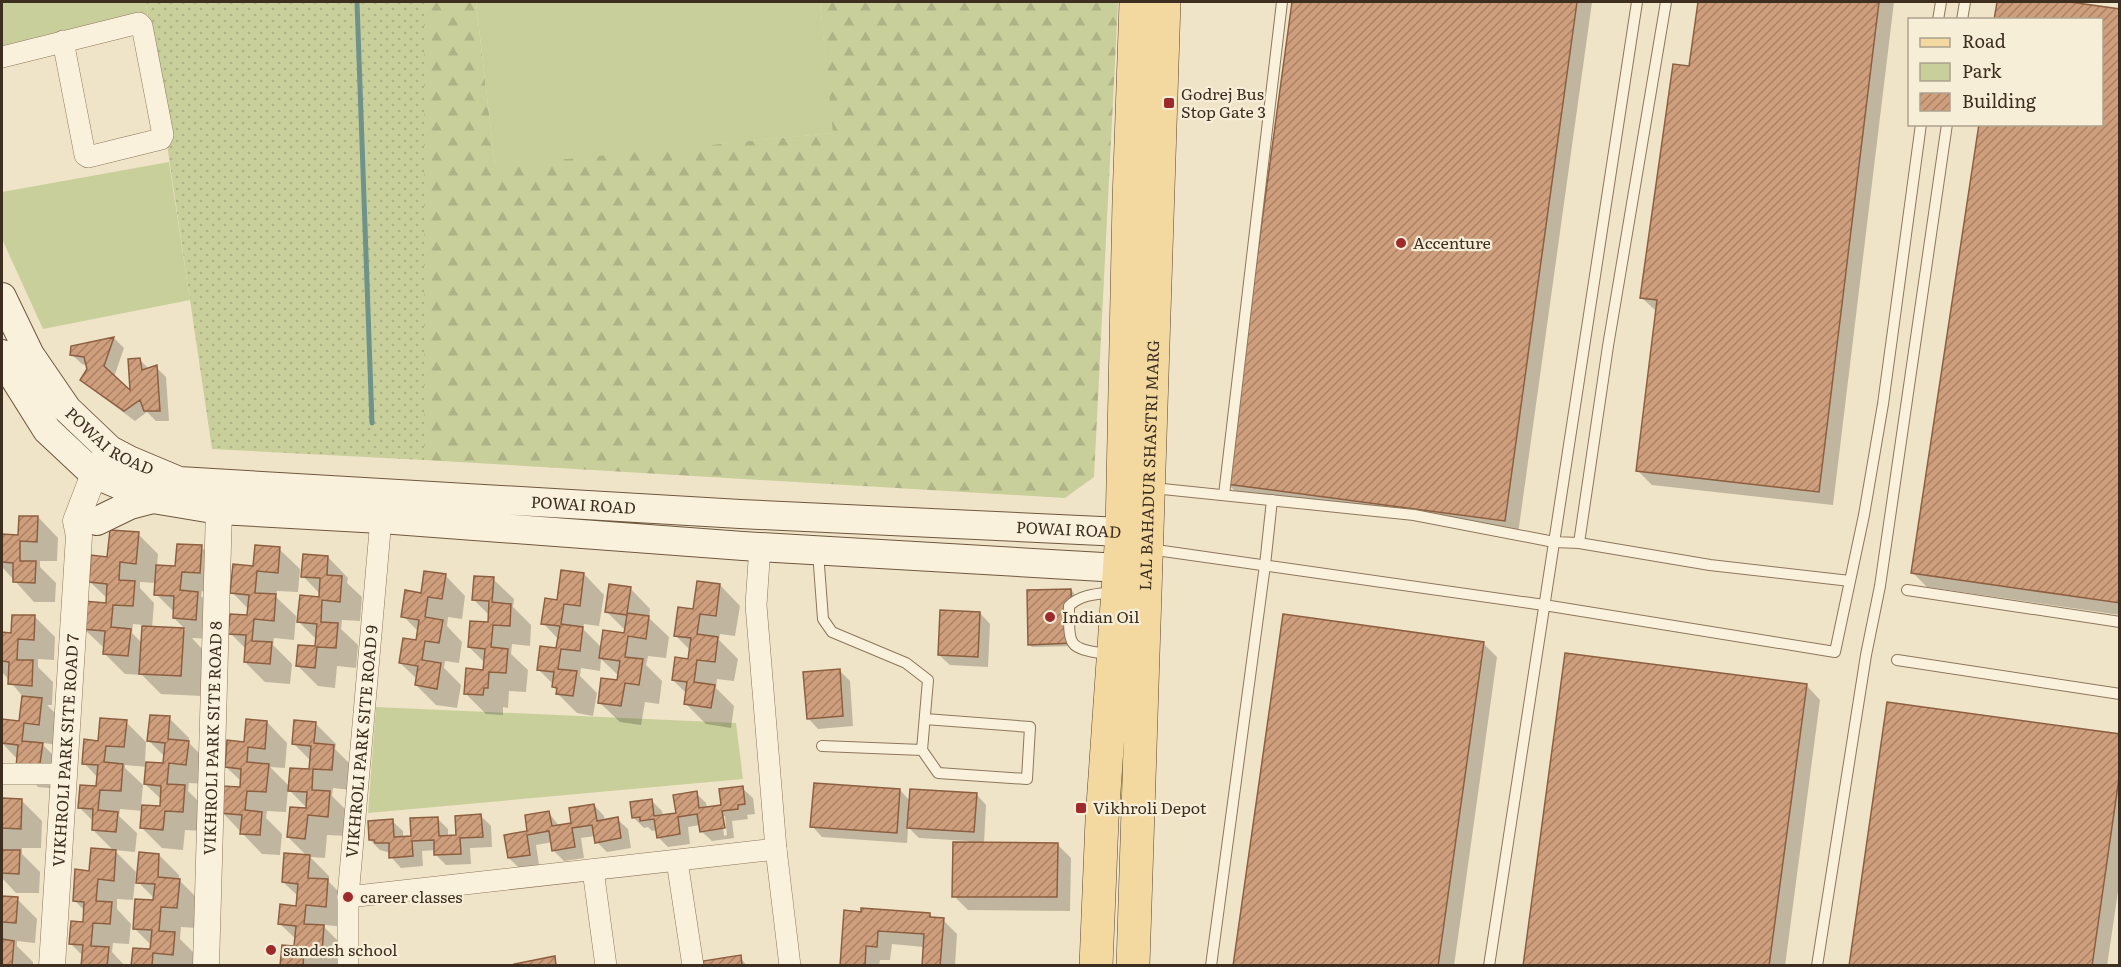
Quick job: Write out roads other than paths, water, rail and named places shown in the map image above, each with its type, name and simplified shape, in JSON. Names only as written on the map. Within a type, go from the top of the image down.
[{"type":"main road","name":"LAL BAHADUR SHASTRI MARG","points":[[1133,966],[1147,544],[1129,201],[1136,2]]},
{"type":"main road","name":"LAL BAHADUR SHASTRI MARG","points":[[1096,966],[1102,820],[1119,580],[1147,544],[1161,489],[1164,2]]},
{"type":"main road","name":"POWAI ROAD","points":[[2,297],[30,355],[67,410],[112,467],[179,480],[728,513],[1147,544]]},
{"type":"main road","name":"POWAI ROAD","points":[[2,354],[8,368],[47,430],[112,467],[153,499],[219,510],[817,549],[1119,580]]},
{"type":"main road","points":[[88,528],[130,505],[153,499]]},
{"type":"main road","points":[[1102,820],[1137,820]]},
{"type":"street","points":[[2,57],[63,41],[141,24],[163,135],[161,139],[88,157],[85,154],[63,41]]},
{"type":"street","name":"VIKHROLI PARK SITE ROAD 7","points":[[52,966],[63,774],[88,528],[112,467]]},
{"type":"street","name":"VIKHROLI PARK SITE ROAD 8","points":[[206,966],[219,510]]},
{"type":"street","name":"VIKHROLI PARK SITE ROAD 9","points":[[348,966],[348,897],[381,519]]},
{"type":"street","points":[[760,546],[756,605],[776,849],[790,966]]},
{"type":"street","points":[[2,774],[63,774]]},
{"type":"street","points":[[348,897],[776,849]]},
{"type":"street","points":[[677,861],[693,966]]},
{"type":"street","points":[[593,870],[606,966]]},
{"type":"lane","points":[[1224,495],[1282,2]]},
{"type":"lane","points":[[1489,966],[1637,2]]},
{"type":"lane","points":[[1579,543],[1608,346],[1666,2]]},
{"type":"lane","points":[[1938,18],[1941,2]]},
{"type":"lane","points":[[1962,18],[1965,2]]},
{"type":"lane","points":[[1147,544],[1265,565],[1544,605],[1835,652],[1864,514],[1883,404],[1921,126]]},
{"type":"lane","points":[[1817,966],[1866,655],[1880,586],[1947,126]]},
{"type":"lane","points":[[1161,489],[1414,516],[1554,542],[1579,543],[1710,565],[1850,580]]},
{"type":"lane","points":[[1211,966],[1272,500]]},
{"type":"lane","points":[[817,549],[823,619],[832,632],[906,663],[928,680],[922,750],[938,773],[1027,779],[1030,727],[925,718]]},
{"type":"lane","points":[[1113,656],[1074,646],[1069,639],[1069,606],[1076,600],[1119,580]]},
{"type":"lane","points":[[1907,590],[2120,622]]},
{"type":"lane","points":[[1897,660],[2120,694]]},
{"type":"lane","points":[[822,746],[922,750]]},
{"type":"waterway","points":[[357,2],[372,423]]},
{"type":"place","name":"Godrej Bus Stop Gate 3","points":[[1169,103]]},
{"type":"place","name":"Accenture","points":[[1401,243]]},
{"type":"place","name":"Indian Oil","points":[[1050,617]]},
{"type":"place","name":"Vikhroli Depot","points":[[1081,808]]},
{"type":"place","name":"career classes","points":[[348,897]]},
{"type":"place","name":"sandesh school","points":[[271,950]]}]
